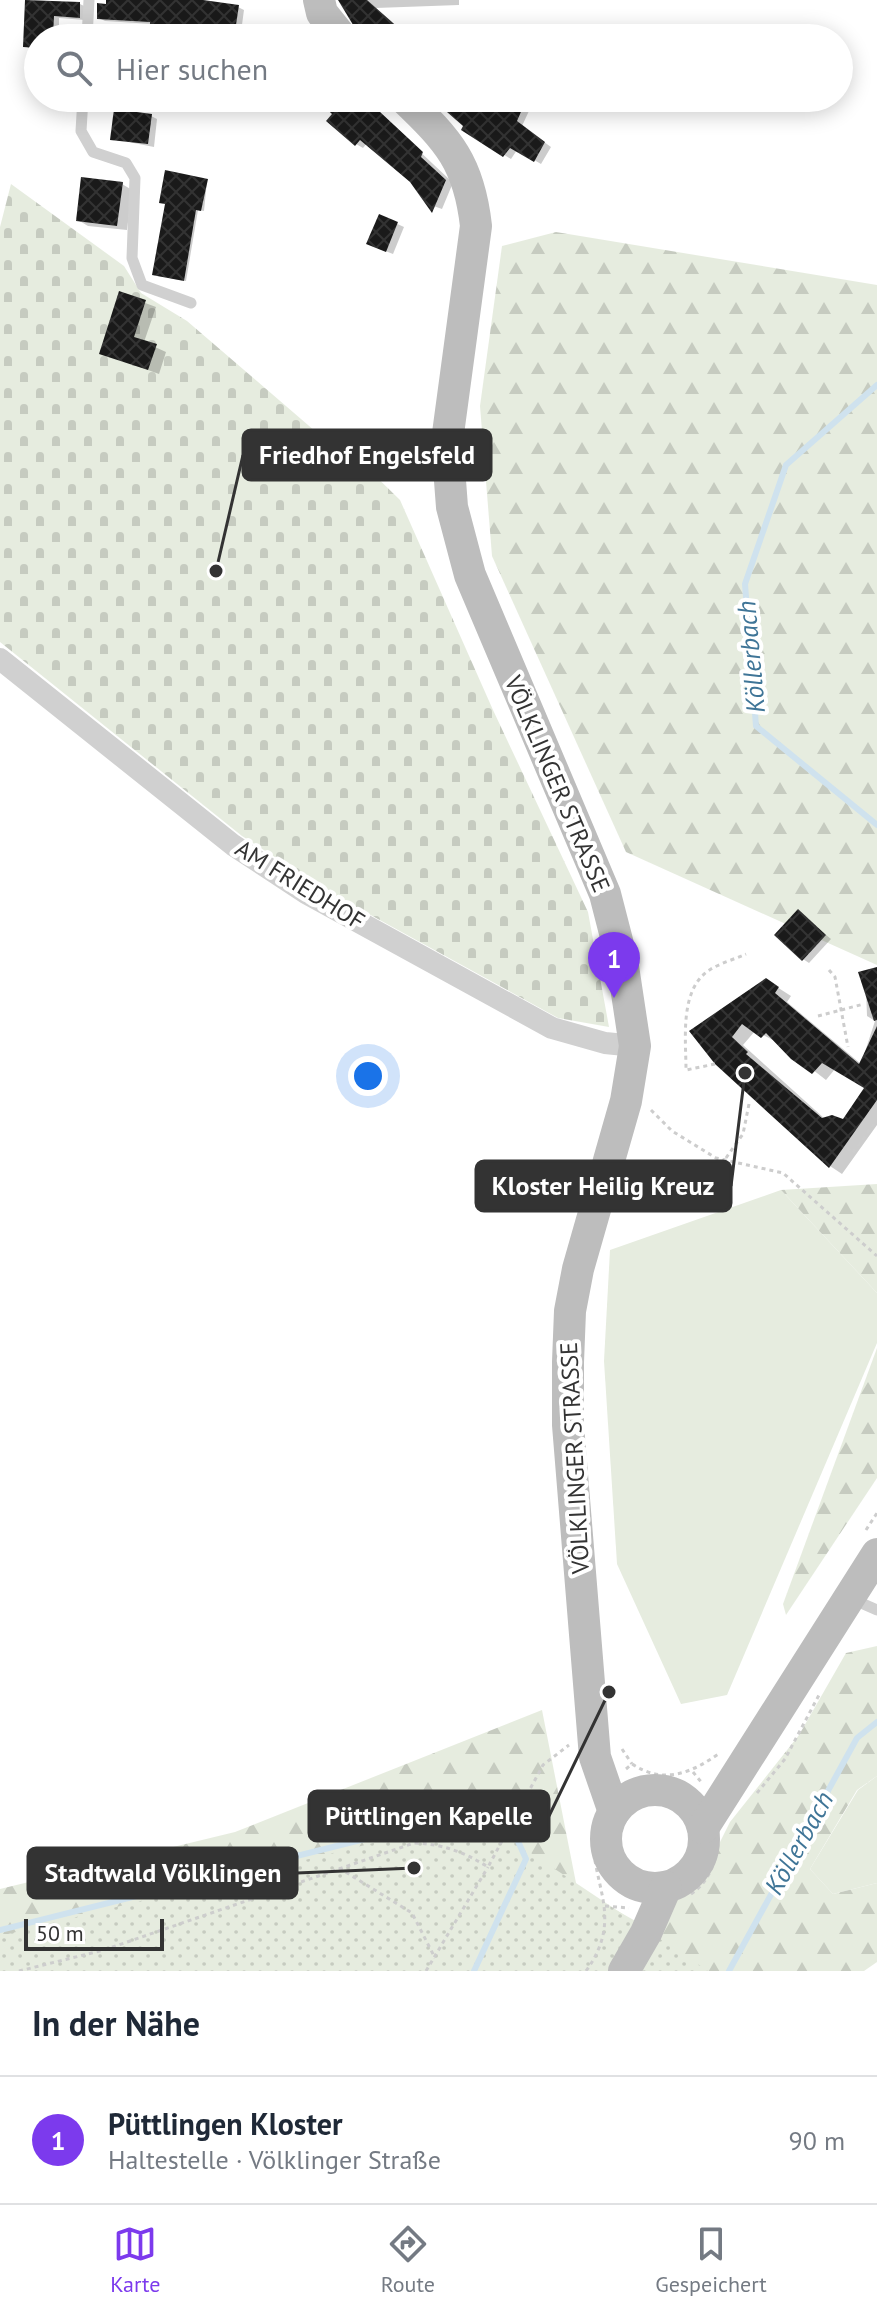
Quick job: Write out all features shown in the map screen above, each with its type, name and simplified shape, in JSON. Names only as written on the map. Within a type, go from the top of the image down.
[{"type":"street","points":[[319,0],[322,13],[331,24]]},
{"type":"street","name":"VÖLKLINGER STRASSE","points":[[419,112],[448,140],[465,170],[473,195],[476,226],[447,441],[452,507],[470,575],[605,894],[622,960],[635,1046],[626,1101],[578,1269],[570,1311],[568,1425],[585,1655],[607,1736],[632,1776]]},
{"type":"street","name":"AM FRIEDHOF","points":[[0,659],[233,845],[306,893],[552,1028],[605,1043],[635,1046]]},
{"type":"street","points":[[703,1828],[742,1767],[863,1604],[877,1554]]},
{"type":"street","name":"VÖLKLINGER STRASSE","points":[[605,1816],[599,1773],[607,1736]]},
{"type":"street","points":[[687,1784],[691,1805],[703,1828],[704,1842],[697,1865],[681,1881],[666,1887],[653,1888],[632,1882],[614,1866],[606,1846],[605,1816],[627,1798],[632,1776],[663,1790],[687,1784],[724,1781],[742,1767]]},
{"type":"street","points":[[616,1971],[632,1929],[632,1882]]},
{"type":"street","points":[[624,1971],[646,1933],[666,1887]]},
{"type":"lane","points":[[88,24],[89,0]]},
{"type":"lane","points":[[82,112],[81,131],[93,152],[126,163],[135,178],[132,258],[142,285],[191,303]]},
{"type":"path","points":[[715,1064],[686,1070],[686,1025],[692,989],[709,970],[746,954]]},
{"type":"path","points":[[829,970],[835,977],[848,1047]]},
{"type":"path","points":[[818,1016],[864,1004]]},
{"type":"path","points":[[725,1159],[743,1134],[749,1104]]},
{"type":"path","points":[[648,1108],[659,1114],[672,1131],[725,1159],[783,1173],[877,1256]]},
{"type":"path","points":[[847,1148],[853,1153],[877,1120]]},
{"type":"path","points":[[853,1137],[861,1142]]},
{"type":"path","points":[[607,1736],[624,1756],[632,1776],[643,1771],[667,1775],[687,1784]]},
{"type":"path","points":[[426,1971],[488,1867],[543,1765],[559,1751]]},
{"type":"path","points":[[586,1971],[607,1921],[594,1851],[605,1816]]},
{"type":"path","points":[[19,1971],[104,1950],[414,1843],[437,1844],[465,1853],[488,1867]]},
{"type":"path","points":[[338,1867],[412,1913],[435,1958]]},
{"type":"green space","points":[[11,184],[124,266],[141,293],[187,321],[337,450],[356,457],[400,500],[493,710],[588,912],[609,1027],[558,1018],[336,896],[242,836],[0,642],[0,227]]},
{"type":"green space","points":[[556,232],[877,285],[877,965],[626,852],[492,556],[480,406],[502,246]]},
{"type":"green space","points":[[877,1184],[877,1293],[781,1190]]},
{"type":"green space","points":[[781,1190],[877,1293],[877,1343],[727,1695],[681,1704],[617,1564],[604,1361],[610,1250]]},
{"type":"green space","points":[[877,1348],[877,1478],[786,1615],[783,1604]]},
{"type":"green space","points":[[877,1646],[877,1776],[857,1790],[810,1869],[833,1894],[877,1883],[877,1962],[864,1971],[0,1971],[0,1889],[235,1832],[542,1710],[577,1888],[662,1936],[675,1897],[698,1886],[730,1822],[799,1735],[846,1653]]},
{"type":"green space","points":[[877,1776],[877,1883],[833,1894],[810,1869],[858,1790]]},
{"type":"green space","points":[[477,1817],[708,1971],[0,1971],[0,1936]]},
{"type":"building","points":[[25,0],[80,2],[80,18],[54,16],[54,24],[24,24],[23,47]]},
{"type":"building","points":[[106,0],[203,0],[239,5],[236,24],[150,24],[97,19],[97,3],[106,4]]},
{"type":"building","points":[[338,0],[367,0],[394,24],[353,24]]},
{"type":"building","points":[[114,112],[152,114],[148,144],[110,140]]},
{"type":"building","points":[[330,112],[380,112],[423,152],[421,157],[446,180],[432,213],[410,182],[360,140],[355,146],[326,121],[332,114]]},
{"type":"building","points":[[447,112],[521,112],[517,121],[545,142],[534,162],[510,148],[503,157],[461,130],[463,126]]},
{"type":"building","points":[[165,170],[208,179],[201,211],[196,210],[184,281],[152,275],[165,204],[159,203]]},
{"type":"building","points":[[81,177],[123,182],[117,226],[76,221]]},
{"type":"building","points":[[379,214],[398,222],[386,252],[366,244]]},
{"type":"building","points":[[119,291],[146,300],[134,337],[157,344],[148,370],[99,354]]},
{"type":"building","points":[[798,909],[826,935],[802,961],[774,935]]},
{"type":"building","points":[[877,967],[877,1020],[874,1021],[858,972]]},
{"type":"building","points":[[766,978],[779,987],[775,993],[859,1064],[877,1026],[877,1100],[829,1168],[715,1064],[689,1031]],"holes":[[[742,1024],[761,1038],[766,1033],[791,1059],[812,1074],[822,1063],[864,1088],[843,1119],[832,1115],[822,1118],[746,1054],[748,1052],[732,1037]]]},
{"type":"waterway","name":"Köllerbach","points":[[877,385],[786,465],[745,584],[756,726],[877,825]]},
{"type":"waterway","name":"Köllerbach","points":[[729,1971],[857,1738],[877,1722]]},
{"type":"waterway","points":[[0,1930],[473,1812],[517,1839],[526,1859],[474,1971]]},
{"type":"place","name":"Friedhof Engelsfeld","points":[[216,571]]},
{"type":"place","name":"Püttlingen Kloster","points":[[614,998]]},
{"type":"place","name":"Kloster Heilig Kreuz","points":[[745,1073]]},
{"type":"place","name":"Püttlingen Kapelle","points":[[609,1692]]},
{"type":"place","name":"Stadtwald Völklingen","points":[[414,1868]]}]
